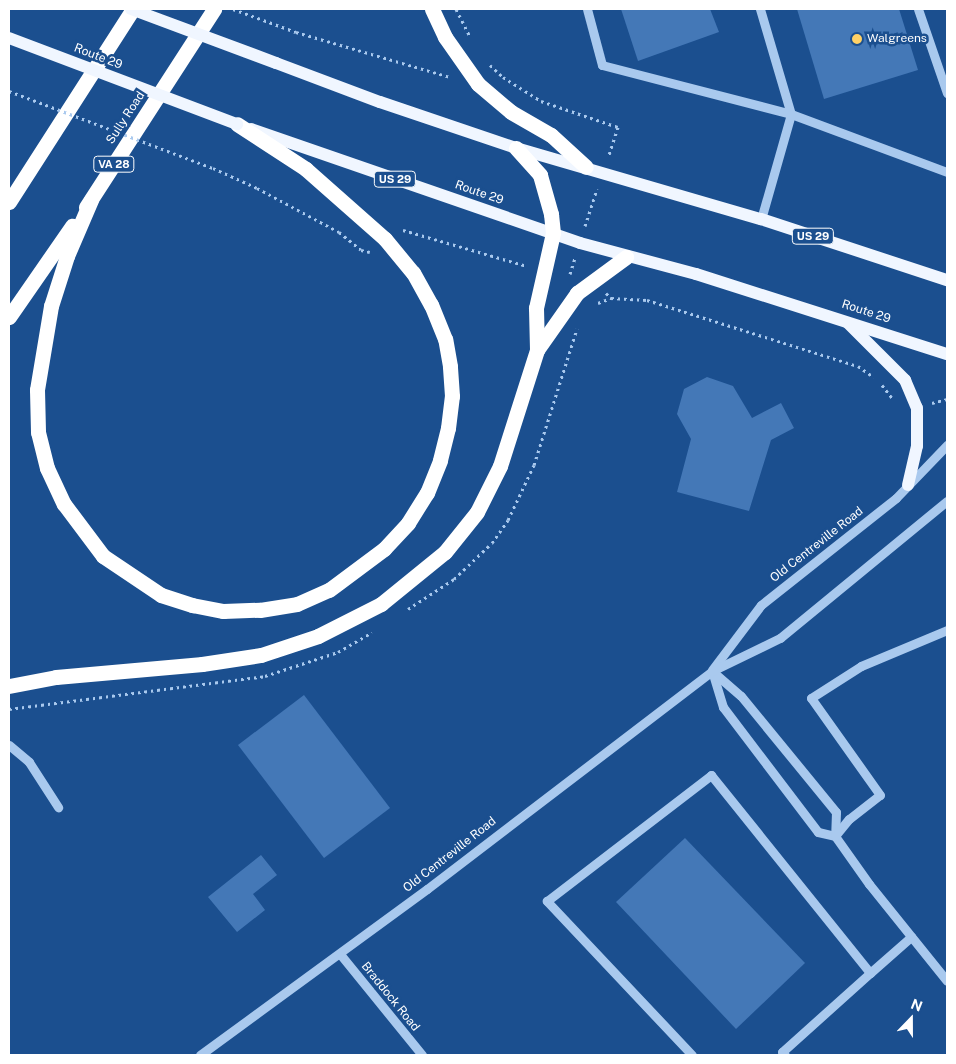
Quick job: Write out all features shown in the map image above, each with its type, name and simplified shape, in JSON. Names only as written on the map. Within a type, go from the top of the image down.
[{"type":"highway","points":[[9,202],[132,9]]},
{"type":"highway","name":"Sully Road","points":[[9,317],[91,200],[214,9]]},
{"type":"highway","points":[[432,9],[465,68],[478,84],[511,112],[551,135],[586,167]]},
{"type":"highway","points":[[91,200],[67,256],[51,306],[37,390],[38,432],[47,468],[64,504],[103,556],[162,595],[192,605],[223,611],[260,610],[297,604],[329,590],[384,549],[408,524],[427,493],[440,460],[448,428],[452,396],[450,366],[445,339],[431,305],[413,273],[385,238],[306,170],[237,124]]},
{"type":"highway","points":[[516,148],[540,175],[548,196],[553,233],[536,308],[537,350]]},
{"type":"highway","points":[[9,195],[28,173]]},
{"type":"highway","points":[[9,686],[56,677],[202,664],[261,655],[318,636],[380,604],[445,552],[489,493],[537,350],[577,293],[626,256]]},
{"type":"main road","name":"US 29","points":[[132,9],[380,102],[516,148],[761,219],[947,280]]},
{"type":"main road","name":"Route 29","points":[[9,38],[237,124],[553,233],[626,256],[696,274],[947,354]]},
{"type":"main road","points":[[845,320],[905,380],[916,408],[917,446],[908,485]]},
{"type":"street","points":[[587,9],[602,65],[791,114],[947,172]]},
{"type":"street","points":[[760,9],[791,114],[761,219]]},
{"type":"street","points":[[918,9],[947,93]]},
{"type":"street","name":"Old Centreville Road","points":[[712,671],[761,604],[859,529],[908,485],[947,446]]},
{"type":"street","name":"Old Centreville Road","points":[[200,1055],[340,954],[712,671],[780,638],[947,501]]},
{"type":"street","points":[[835,836],[849,819],[880,794],[811,698],[861,666],[947,630]]},
{"type":"street","points":[[712,671],[723,707],[818,832],[835,836]]},
{"type":"street","points":[[712,671],[741,696],[836,812],[835,836],[911,937],[947,981]]},
{"type":"street","points":[[9,745],[26,758],[58,807]]},
{"type":"street","points":[[692,1055],[546,901],[711,774],[870,973]]},
{"type":"street","points":[[785,1055],[782,1052],[911,937]]},
{"type":"street","name":"Braddock Road","points":[[340,954],[422,1055]]},
{"type":"path","points":[[233,9],[296,32],[444,78],[453,77],[465,68]]},
{"type":"path","points":[[9,91],[213,168]]},
{"type":"building","points":[[621,9],[710,9],[719,32],[638,61]]},
{"type":"building","name":"Walgreens","points":[[797,9],[899,9],[918,70],[824,99]]},
{"type":"building","points":[[707,377],[733,386],[752,418],[781,403],[794,428],[771,440],[749,511],[677,492],[691,439],[677,414],[684,389]]},
{"type":"building","points":[[304,695],[390,808],[324,858],[238,745]]},
{"type":"building","points":[[685,838],[805,963],[736,1029],[616,902]]},
{"type":"building","points":[[261,855],[277,875],[253,894],[265,910],[237,932],[208,897]]},
{"type":"place","name":"Walgreens","points":[[857,39]]}]
